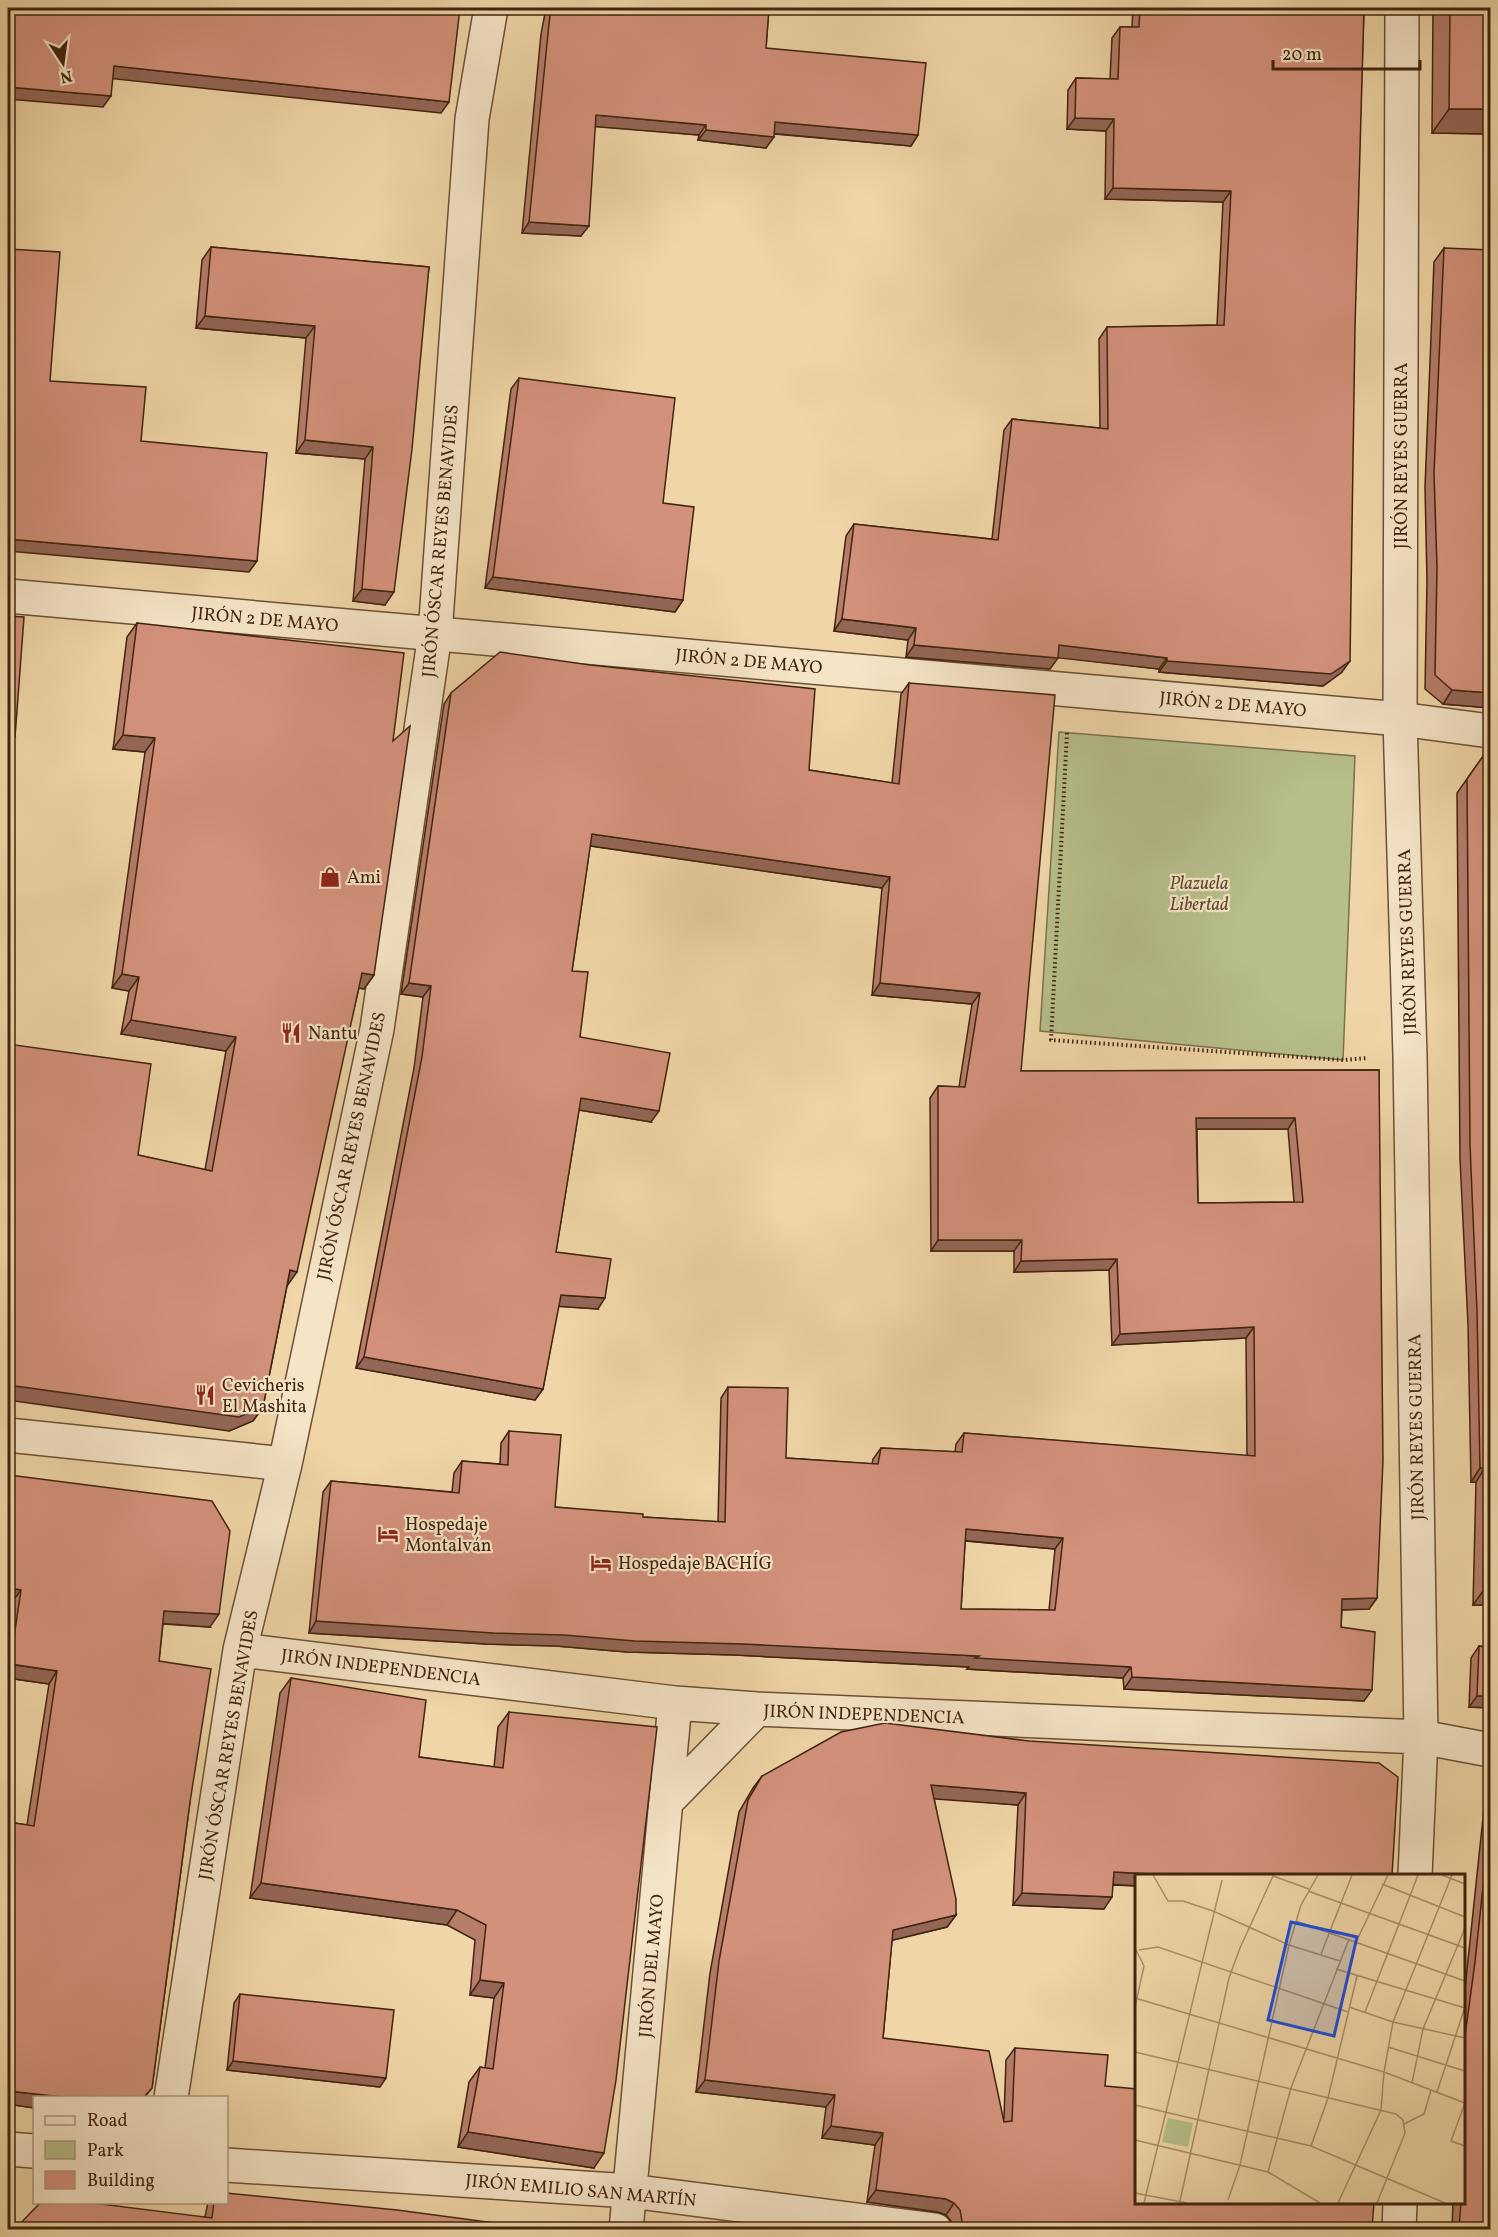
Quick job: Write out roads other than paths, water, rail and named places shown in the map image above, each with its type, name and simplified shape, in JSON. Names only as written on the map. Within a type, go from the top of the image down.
[{"type":"street","name":"JIRÓN ÓSCAR REYES BENAVIDES","points":[[171,2096],[240,1650],[285,1464],[376,1029],[435,634],[472,119],[491,8]]},
{"type":"street","name":"JIRÓN REYES GUERRA","points":[[1402,8],[1400,719],[1410,1056],[1421,1737],[1415,1874]]},
{"type":"street","name":"JIRÓN 2 DE MAYO","points":[[8,596],[1400,719],[1491,731]]},
{"type":"street","points":[[8,1435],[285,1464]]},
{"type":"street","name":"JIRÓN INDEPENDENCIA","points":[[240,1650],[675,1703],[758,1709],[1421,1737],[1491,1750]]},
{"type":"street","name":"JIRÓN DEL MAYO","points":[[626,2229],[675,1703]]},
{"type":"street","points":[[666,1802],[758,1709]]},
{"type":"street","points":[[8,2149],[33,2151]]},
{"type":"street","name":"JIRÓN EMILIO SAN MARTÍN","points":[[228,2164],[630,2191],[935,2229]]},
{"type":"street","points":[[1399,2229],[1400,2204]]},
{"type":"place","name":"Ami","points":[[330,877]]},
{"type":"place","name":"Nantu","points":[[291,1033]]},
{"type":"place","name":"Cevicheris El Mashita","points":[[205,1395]]},
{"type":"place","name":"Hospedaje Montalván","points":[[388,1534]]},
{"type":"place","name":"Hospedaje BACHÍG","points":[[601,1563]]},
{"type":"park label","name":"Plazuela Libertad","points":[[1199,893]]}]
